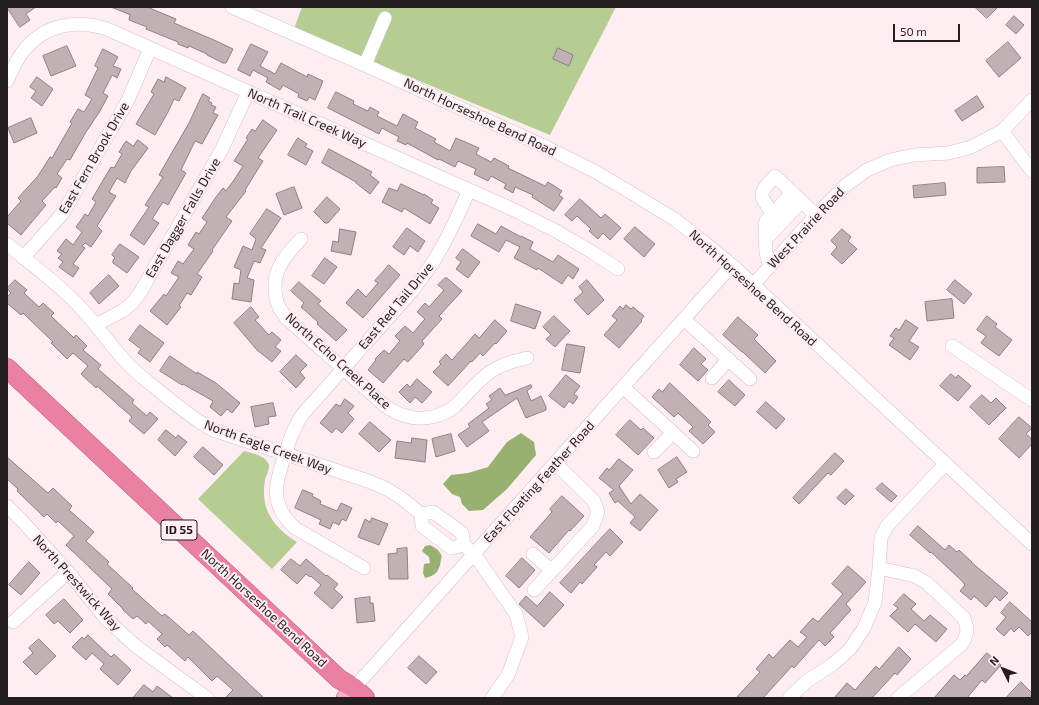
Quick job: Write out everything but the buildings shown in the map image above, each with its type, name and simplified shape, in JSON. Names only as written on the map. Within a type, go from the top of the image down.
[{"type":"highway","name":"North Horseshoe Bend Road","points":[[7,368],[355,695]]},
{"type":"street","name":"North Horseshoe Bend Road","points":[[232,7],[546,147],[596,172],[674,219],[732,265],[1032,544]]},
{"type":"street","points":[[365,65],[385,18]]},
{"type":"street","name":"North Trail Creek Way","points":[[7,81],[25,48],[42,34],[52,29],[74,24],[96,26],[512,209],[556,231],[618,269]]},
{"type":"street","name":"East Fern Brook Drive","points":[[23,258],[68,206],[126,102],[150,49]]},
{"type":"street","name":"East Dagger Falls Drive","points":[[96,325],[124,310],[140,293],[222,149],[248,92]]},
{"type":"street","name":"West Prairie Road","points":[[753,285],[816,215],[845,186],[867,170],[890,160],[914,155],[949,153],[971,147],[1002,130],[1032,100]]},
{"type":"street","points":[[1002,130],[1032,171]]},
{"type":"street","points":[[773,213],[764,202],[761,195],[762,190],[775,176],[816,215]]},
{"type":"street","name":"East Red Tail Drive","points":[[364,568],[295,528],[286,520],[276,499],[278,476],[294,427],[302,415],[413,290],[427,272],[450,232],[469,190]]},
{"type":"street","points":[[770,267],[766,253],[765,224],[792,192]]},
{"type":"street","points":[[766,239],[801,202]]},
{"type":"street","name":"North Echo Creek Place","points":[[301,239],[286,255],[278,267],[275,280],[275,293],[279,307],[286,318],[384,405],[393,411],[406,416],[420,418],[432,417],[443,413],[454,407],[490,371],[509,362],[527,358]]},
{"type":"street","name":"North Eagle Creek Way","points":[[7,244],[68,294],[135,371],[202,424],[213,430],[368,481],[385,488],[400,497],[421,514],[422,526],[451,548],[464,545]]},
{"type":"street","name":"East Floating Feather Road","points":[[355,695],[474,554],[732,265]]},
{"type":"street","points":[[684,319],[750,379]]},
{"type":"street","points":[[952,346],[1032,400]]},
{"type":"street","points":[[712,378],[729,359]]},
{"type":"street","points":[[623,387],[693,451]]},
{"type":"street","points":[[654,452],[673,432]]},
{"type":"street","points":[[534,590],[593,526],[598,512],[594,502],[555,464]]},
{"type":"street","points":[[788,698],[807,681],[833,664],[850,649],[864,628],[875,602],[881,538],[887,526],[945,464]]},
{"type":"street","name":"North Prestwick Way","points":[[7,506],[68,572],[107,620],[138,647],[208,698]]},
{"type":"street","points":[[421,514],[433,512],[462,533],[464,545],[474,554],[516,614],[522,637],[508,675],[492,698]]},
{"type":"street","points":[[533,554],[552,571]]},
{"type":"street","points":[[879,568],[915,576],[927,583],[964,618],[966,625],[966,638],[962,644],[898,698]]},
{"type":"street","points":[[13,622],[68,572]]},
{"type":"shaded area","points":[[302,7],[616,7],[550,135],[294,29]]},
{"type":"shaded area","points":[[521,433],[534,442],[536,455],[507,489],[483,510],[469,511],[462,504],[460,497],[452,494],[443,484],[451,475],[468,473],[488,467],[507,442]]},
{"type":"shaded area","points":[[244,451],[264,458],[268,463],[269,469],[265,480],[264,490],[267,508],[270,516],[281,530],[297,542],[272,569],[198,499]]},
{"type":"shaded area","points":[[430,545],[438,550],[442,557],[437,572],[432,576],[425,578],[423,573],[424,564],[430,563],[429,557],[422,551],[425,546]]}]
